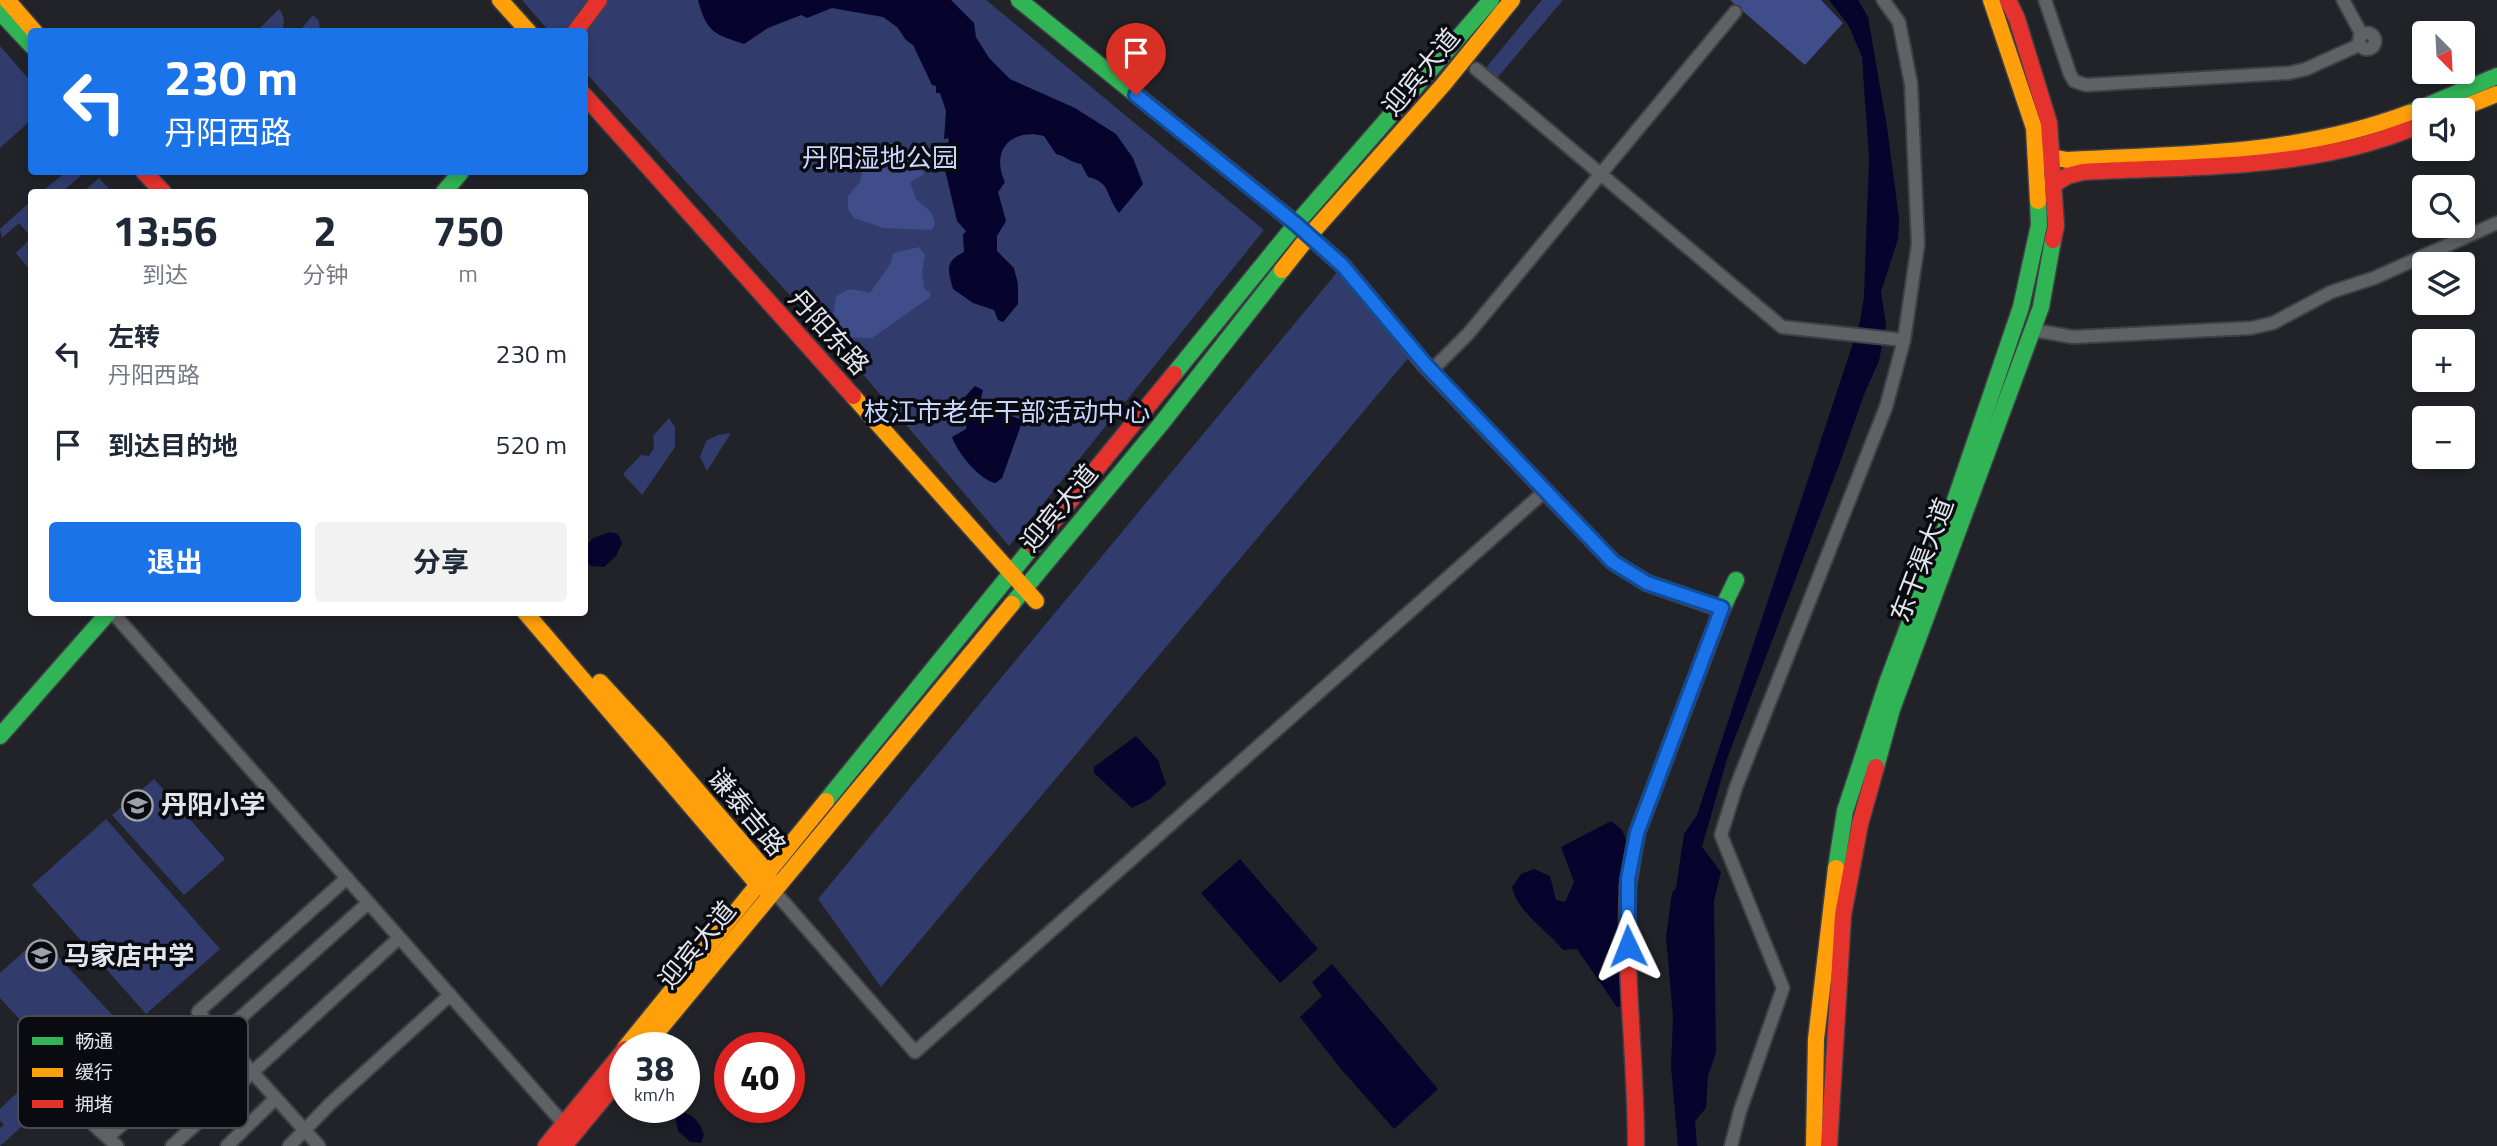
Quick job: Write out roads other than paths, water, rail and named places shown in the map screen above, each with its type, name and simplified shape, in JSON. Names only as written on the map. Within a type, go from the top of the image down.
[{"type":"main road","points":[[7,0],[32,28]]},
{"type":"main road","points":[[500,0],[524,28]]},
{"type":"main road","points":[[578,28],[599,0]]},
{"type":"main road","points":[[1019,0],[1296,224],[1342,265],[1431,371],[1613,562],[1647,583],[1722,608]]},
{"type":"main road","name":"迎宾大道","points":[[656,1032],[767,884],[1296,224],[1491,0]]},
{"type":"main road","name":"迎宾大道","points":[[640,1032],[1025,587],[1161,424],[1310,236],[1443,85],[1512,0]]},
{"type":"main road","name":"东干渠大道","points":[[1814,1146],[1816,1039],[1831,898],[1845,811],[1888,680],[1950,515],[2021,307],[2039,225],[2034,128],[1991,0]]},
{"type":"main road","name":"东干渠大道","points":[[1829,1146],[1843,915],[1860,824],[1892,709],[2041,307],[2056,226],[2049,123],[2017,19],[2008,0]]},
{"type":"main road","points":[[0,12],[28,42]]},
{"type":"main road","points":[[2035,142],[2042,153],[2067,160],[2241,150],[2307,142],[2397,118],[2497,76]]},
{"type":"main road","points":[[2475,103],[2497,94]]},
{"type":"main road","name":"丹阳东路","points":[[588,99],[1036,601]]},
{"type":"main road","points":[[2053,185],[2067,176],[2083,172],[2283,160],[2333,152],[2412,128]]},
{"type":"main road","points":[[147,175],[160,189]]},
{"type":"main road","points":[[161,175],[173,189]]},
{"type":"main road","points":[[447,189],[458,175]]},
{"type":"main road","points":[[461,189],[472,175]]},
{"type":"main road","points":[[1636,1146],[1636,1093],[1626,921],[1628,879],[1637,833],[1722,608],[1736,580]]},
{"type":"main road","points":[[0,722],[95,616]]},
{"type":"main road","points":[[0,736],[106,616]]},
{"type":"main road","name":"谦泰吉路","points":[[529,616],[767,884]]},
{"type":"main road","name":"谦泰吉路","points":[[543,616],[660,747],[767,884]]},
{"type":"main road","name":"迎宾大道","points":[[546,1146],[609,1068]]},
{"type":"main road","points":[[564,1146],[609,1091]]},
{"type":"street","points":[[1731,1146],[1740,1111],[1783,988],[1721,835],[1736,787],[1886,407],[1903,340],[1918,244],[1911,84],[1899,22],[1883,0]]},
{"type":"street","points":[[2045,0],[2070,74],[2074,81],[2086,85],[2289,73],[2306,69],[2361,40],[2343,0]]},
{"type":"street","points":[[1431,371],[1468,334],[1735,12]]},
{"type":"street","points":[[1475,69],[1783,327],[1903,340]]},
{"type":"street","points":[[2032,330],[2073,337],[2251,328],[2273,323],[2331,292],[2374,278],[2497,223]]},
{"type":"street","points":[[767,884],[915,1052],[1545,491]]},
{"type":"street","points":[[114,616],[564,1123]]},
{"type":"street","points":[[202,1016],[198,1012],[347,878]]},
{"type":"street","points":[[243,1016],[368,903]]},
{"type":"street","points":[[248,1076],[399,938]]},
{"type":"street","points":[[289,1146],[450,995]]},
{"type":"street","points":[[248,1068],[319,1146]]},
{"type":"street","points":[[248,1125],[275,1099]]},
{"type":"street","points":[[97,1128],[112,1142],[126,1128]]},
{"type":"street","points":[[172,1146],[191,1128]]},
{"type":"street","points":[[227,1146],[245,1128]]},
{"type":"place","name":"丹阳小学","points":[[138,805]]},
{"type":"place","name":"马家店中学","points":[[41,956]]},
{"type":"park label","name":"丹阳湿地公园","points":[[880,158]]},
{"type":"park label","name":"枝江市老年干部活动中心","points":[[1007,412]]}]
